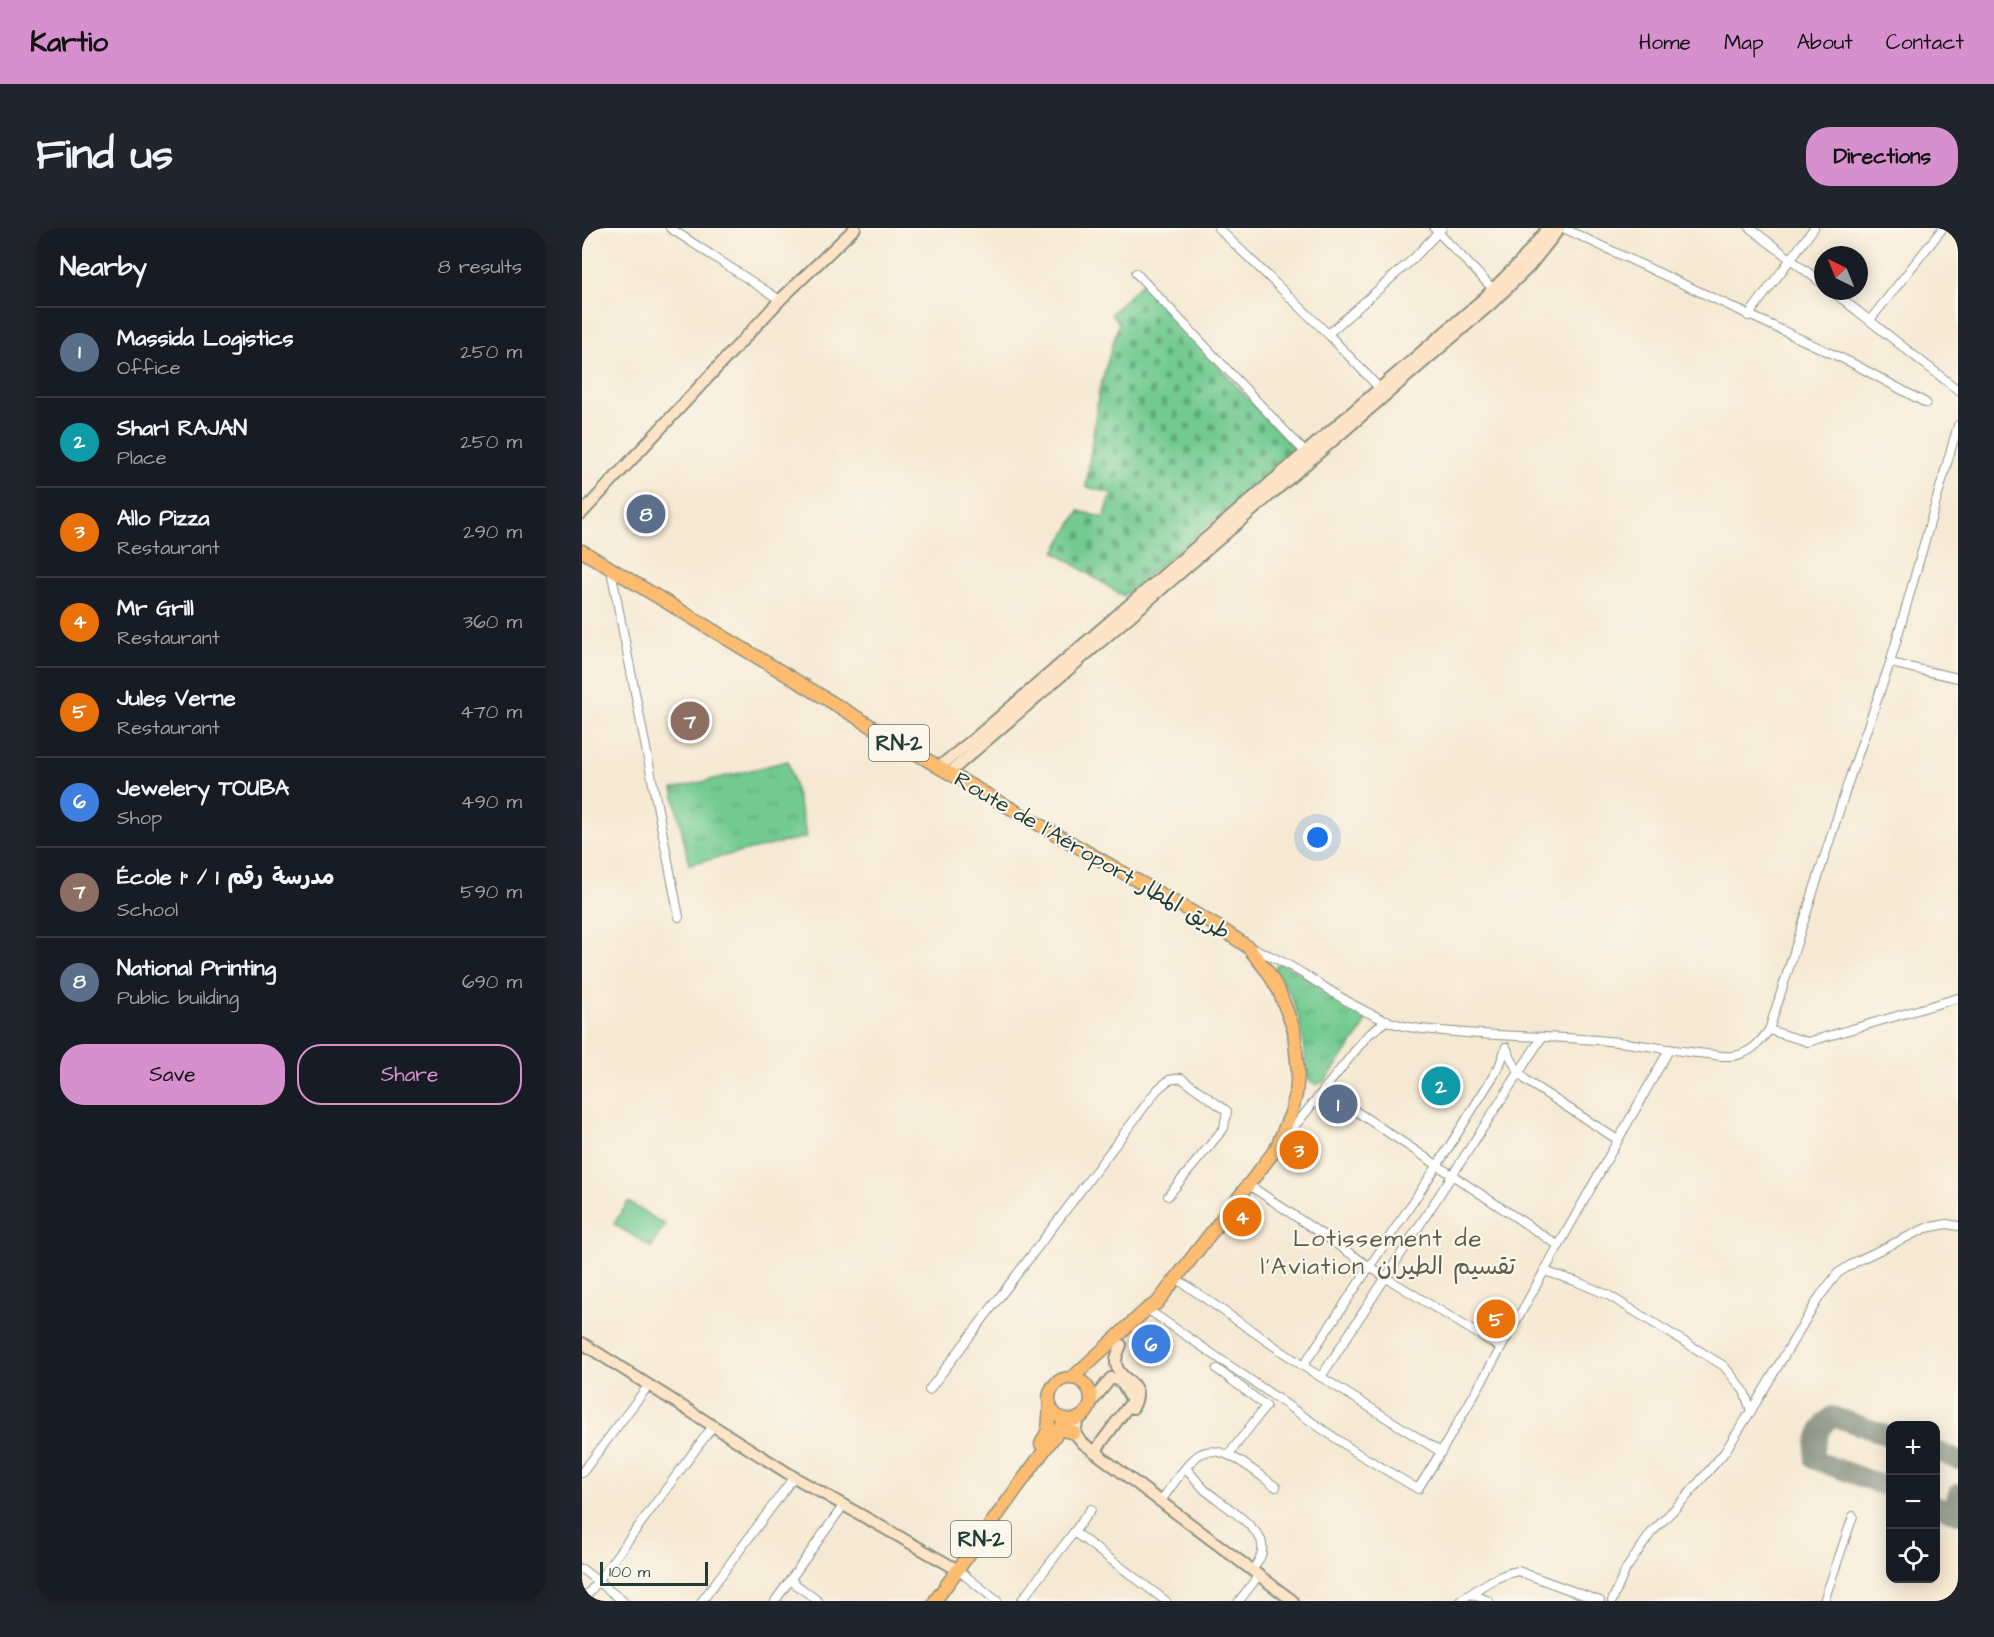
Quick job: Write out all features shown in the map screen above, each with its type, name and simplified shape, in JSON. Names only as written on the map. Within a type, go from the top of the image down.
[{"type":"main road","points":[[582,513],[780,300],[855,228]]},
{"type":"main road","points":[[1497,293],[1548,228]]},
{"type":"main road","points":[[944,770],[975,738],[1139,602],[1529,267],[1562,228]]},
{"type":"main road","points":[[1139,602],[1305,452],[1383,391]]},
{"type":"main road","name":"Route de l'Aéroport طريق المطار","points":[[582,551],[944,770],[1220,928],[1248,947],[1268,972],[1279,991],[1294,1030],[1298,1072],[1291,1113],[1276,1149],[1153,1308],[1121,1345],[1093,1370],[1088,1387]]},
{"type":"main road","name":"Route de l'Aéroport طريق المطار","points":[[1072,1378],[1153,1308]]},
{"type":"main road","points":[[582,1343],[794,1477],[958,1570]]},
{"type":"main road","points":[[1101,1457],[1100,1450],[1135,1406],[1138,1396],[1132,1382],[1116,1366],[1115,1362],[1121,1345]]},
{"type":"main road","points":[[1072,1378],[1083,1382],[1088,1387],[1090,1404]]},
{"type":"main road","name":"RN-2","points":[[1025,1476],[1048,1430],[1050,1397],[1053,1387],[1061,1380],[1072,1378]]},
{"type":"main road","points":[[1090,1404],[1111,1378],[1118,1378],[1122,1382],[1132,1401],[1098,1447],[1097,1451],[1101,1457]]},
{"type":"main road","name":"RN-2","points":[[934,1601],[1059,1430],[1073,1418],[1086,1412],[1090,1404]]},
{"type":"main road","points":[[1050,1405],[1057,1414],[1073,1418],[1076,1437],[1084,1444],[1293,1601]]},
{"type":"main road","points":[[1059,1430],[1074,1432]]},
{"type":"street","points":[[670,228],[780,300]]},
{"type":"street","points":[[1218,228],[1328,334],[1383,391]]},
{"type":"street","points":[[1562,228],[1852,363],[1926,403]]},
{"type":"street","points":[[1750,228],[1814,277]]},
{"type":"street","points":[[1748,316],[1814,228]]},
{"type":"street","points":[[1870,320],[1943,228]]},
{"type":"street","points":[[1328,334],[1414,258],[1438,229],[1497,293]]},
{"type":"street","points":[[1136,273],[1305,452]]},
{"type":"street","points":[[1844,300],[1958,390]]},
{"type":"street","points":[[1248,947],[1292,966],[1352,1003],[1387,1020],[1414,1028],[1504,1037],[1608,1041],[1669,1050],[1737,1056],[1758,1044],[1770,1030],[1849,780],[1890,663],[1958,425]]},
{"type":"street","points":[[611,570],[679,917]]},
{"type":"street","points":[[1890,663],[1958,678]]},
{"type":"street","points":[[1770,1030],[1809,1042],[1958,998]]},
{"type":"street","points":[[1276,1149],[1367,1036],[1387,1020]]},
{"type":"street","points":[[1504,1037],[1506,1047],[1520,1074],[1528,1082],[1618,1140]]},
{"type":"street","points":[[1321,1377],[1542,1037]]},
{"type":"street","points":[[1303,1365],[1437,1166],[1499,1067],[1506,1047]]},
{"type":"street","points":[[1153,1308],[1357,1453],[1418,1489],[1442,1452],[1669,1050]]},
{"type":"street","points":[[929,1390],[1157,1090],[1169,1080],[1181,1078],[1227,1111],[1224,1128],[1168,1196]]},
{"type":"street","points":[[1324,1090],[1559,1246]]},
{"type":"street","points":[[1250,1185],[1385,1277],[1501,1348]]},
{"type":"street","points":[[1612,1601],[1626,1569],[1651,1533],[1688,1496],[1724,1453],[1820,1296],[1838,1273],[1857,1261],[1926,1228],[1947,1224],[1958,1226]]},
{"type":"street","points":[[1544,1271],[1608,1295],[1724,1366],[1744,1390],[1751,1412]]},
{"type":"street","points":[[1177,1279],[1321,1377],[1442,1452]]},
{"type":"street","points":[[1217,1369],[1266,1407],[1229,1454]]},
{"type":"street","points":[[583,1469],[648,1386]]},
{"type":"street","points":[[583,1601],[713,1426]]},
{"type":"street","points":[[1160,1502],[1186,1468],[1204,1452],[1229,1454],[1276,1487]]},
{"type":"street","points":[[1186,1468],[1202,1488],[1255,1532],[1262,1542],[1256,1573],[1239,1601]]},
{"type":"street","points":[[702,1601],[794,1477]]},
{"type":"street","points":[[775,1601],[843,1506]]},
{"type":"street","points":[[1021,1601],[1091,1509]]},
{"type":"street","points":[[1824,1601],[1853,1516]]},
{"type":"street","points":[[1074,1532],[1166,1601]]},
{"type":"street","points":[[582,1569],[623,1601]]},
{"type":"street","points":[[958,1570],[997,1601]]},
{"type":"street","points":[[1460,1601],[1497,1577],[1518,1571],[1600,1601]]},
{"type":"street","points":[[790,1580],[818,1601]]},
{"type":"street","points":[[1471,1594],[1489,1601]]},
{"type":"green space","points":[[1142,283],[1297,452],[1123,596],[1055,552],[1079,511],[1104,518],[1112,493],[1086,487],[1099,391],[1119,323],[1111,314]]},
{"type":"green space","points":[[788,761],[807,837],[689,864],[673,789]]},
{"type":"green space","points":[[1280,963],[1295,970],[1366,1019],[1361,1032],[1325,1081],[1317,1085],[1307,1078],[1304,1043],[1298,1015],[1290,994],[1275,970]]},
{"type":"green space","points":[[628,1202],[665,1225],[651,1247],[614,1224]]},
{"type":"taxiway","points":[[1886,1435],[1832,1416],[1821,1430],[1815,1454],[1815,1460],[1886,1487]]},
{"type":"taxiway","points":[[1940,1453],[1958,1460]]},
{"type":"taxiway","points":[[1956,1513],[1955,1502],[1958,1493]]},
{"type":"taxiway","points":[[1940,1507],[1958,1514]]},
{"type":"place","name":"National Printing","points":[[646,514]]},
{"type":"place","name":"École 1° / مدرسة رقم 1","points":[[690,721]]},
{"type":"place","name":"Sharl RAJAN","points":[[1441,1086]]},
{"type":"place","name":"Massida Logistics","points":[[1338,1104]]},
{"type":"place","name":"Allo Pizza","points":[[1299,1150]]},
{"type":"place","name":"Mr Grill","points":[[1242,1217]]},
{"type":"place","name":"Jules Verne","points":[[1496,1319]]},
{"type":"place","name":"Jewelery TOUBA","points":[[1151,1344]]},
{"type":"district","name":"Lotissement de l'Aviation تقسيم الطيران","points":[[1388,1253]]}]
